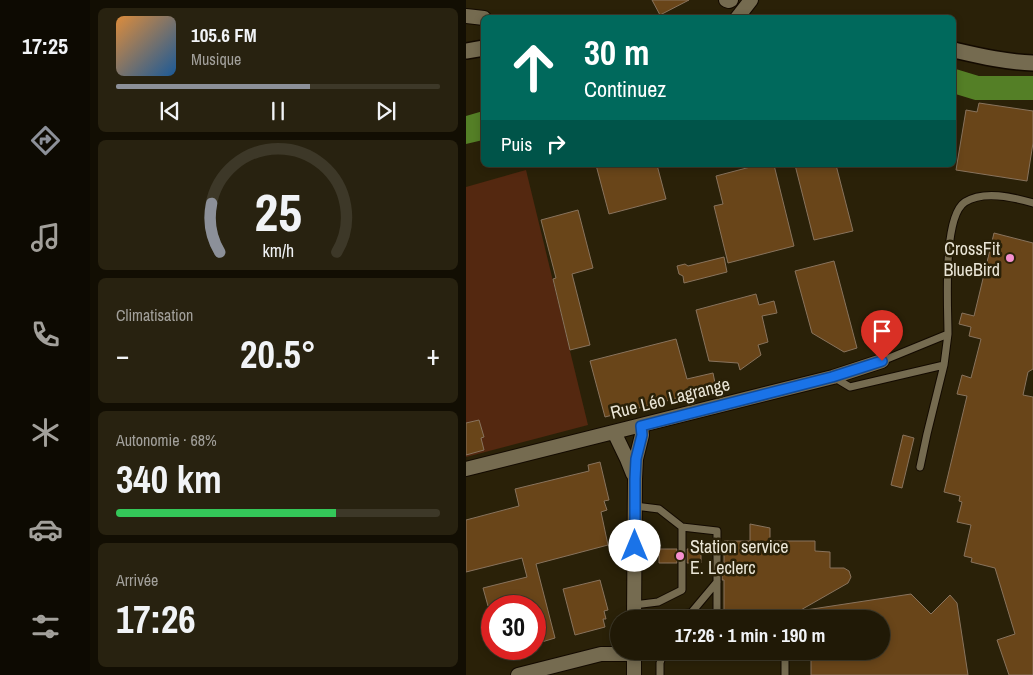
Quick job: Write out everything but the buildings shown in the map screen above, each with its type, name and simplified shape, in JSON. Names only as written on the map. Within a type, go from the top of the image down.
[{"type":"street","points":[[726,0],[731,0]]},
{"type":"street","points":[[740,15],[752,0]]},
{"type":"street","points":[[466,16],[481,18]]},
{"type":"street","points":[[466,51],[481,48]]},
{"type":"street","points":[[956,50],[992,59],[1033,63]]},
{"type":"street","name":"Rue Léo Lagrange","points":[[466,469],[832,377],[882,361]]},
{"type":"street","points":[[634,610],[635,479],[636,459],[642,435],[641,426]]},
{"type":"street","points":[[614,432],[628,458],[635,479]]},
{"type":"street","points":[[518,675],[601,654],[610,653]]},
{"type":"street","points":[[634,660],[634,675]]},
{"type":"lane","points":[[920,467],[944,365],[948,334],[947,260],[954,219],[963,203],[981,196],[1014,198],[1033,203]]},
{"type":"lane","points":[[882,361],[948,334]]},
{"type":"lane","points":[[832,377],[850,387],[944,365]]},
{"type":"lane","points":[[635,506],[659,509],[682,526],[717,531],[717,610]]},
{"type":"lane","points":[[642,610],[682,590],[682,526]]},
{"type":"lane","points":[[695,610],[717,582]]},
{"type":"lane","points":[[660,675],[661,660]]},
{"type":"lane","points":[[785,660],[785,675]]},
{"type":"shaded area","points":[[481,112],[481,140],[466,144],[466,116]]},
{"type":"shaded area","points":[[526,170],[588,425],[466,457],[466,187]]},
{"type":"waterway","points":[[956,82],[977,88],[1033,88]]},
{"type":"place","name":"CrossFit BlueBird","points":[[1010,258]]},
{"type":"place","name":"Station service E. Leclerc","points":[[680,556]]},
{"type":"route","points":[[635,546],[635,479],[636,459],[642,435],[641,426],[832,377],[882,361]]}]
